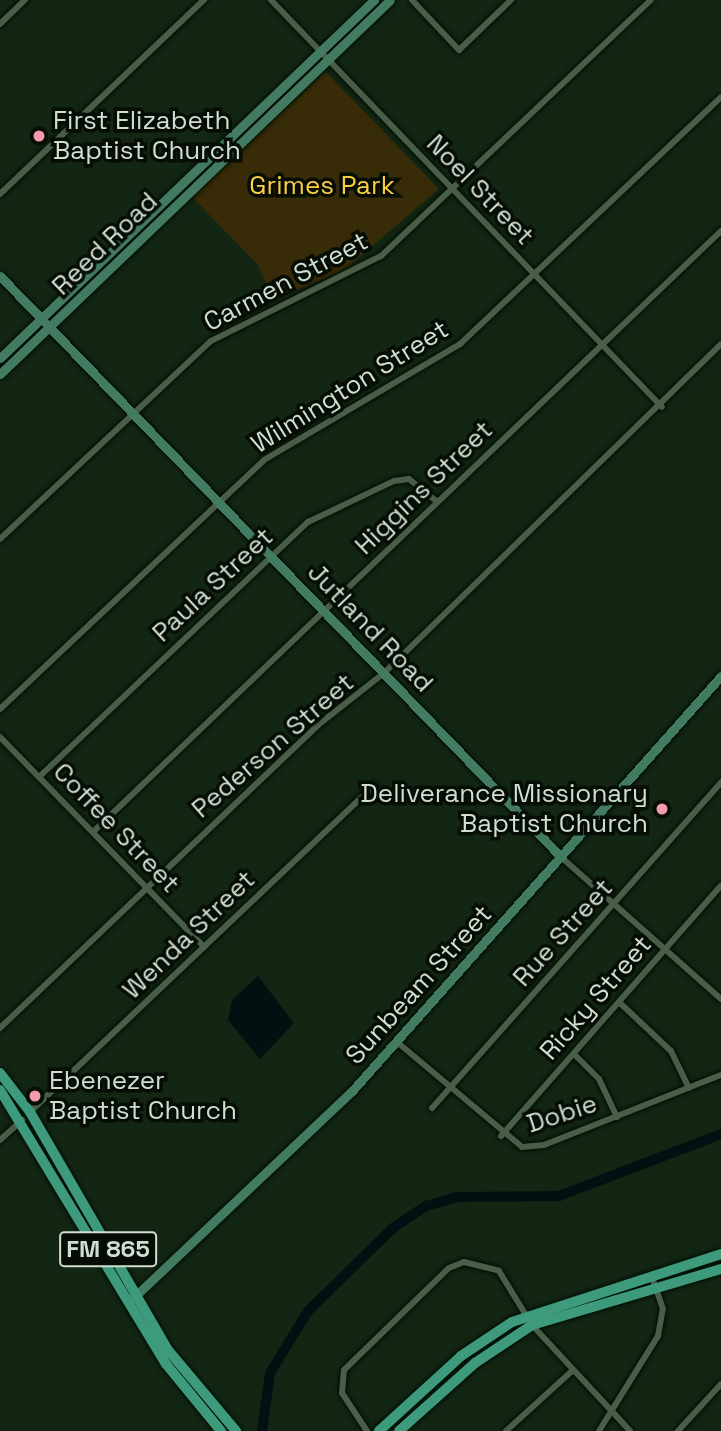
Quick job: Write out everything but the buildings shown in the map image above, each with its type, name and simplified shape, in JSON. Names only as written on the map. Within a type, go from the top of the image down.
[{"type":"main road","name":"FM 865","points":[[0,1073],[74,1189],[100,1244]]},
{"type":"main road","name":"FM 865","points":[[0,1090],[26,1116],[49,1166],[132,1299],[213,1414],[221,1431]]},
{"type":"main road","points":[[49,1166],[74,1189]]},
{"type":"main road","points":[[379,1431],[440,1373],[527,1315],[721,1254]]},
{"type":"main road","points":[[399,1431],[450,1385],[532,1325],[721,1269]]},
{"type":"main road","points":[[440,1373],[450,1385]]},
{"type":"main road","name":"FM 865","points":[[213,1414],[225,1419],[236,1431]]},
{"type":"street","points":[[0,24],[25,0]]},
{"type":"street","points":[[0,194],[204,0]]},
{"type":"street","name":"Noel Street","points":[[271,0],[662,407]]},
{"type":"street","name":"Reed Road","points":[[255,122],[320,51],[374,0]]},
{"type":"street","name":"Reed Road","points":[[0,358],[117,253],[255,122],[328,60],[390,0]]},
{"type":"street","points":[[412,0],[458,50],[511,0]]},
{"type":"street","name":"Carmen Street","points":[[0,539],[132,413],[229,330],[339,282],[381,256],[651,0]]},
{"type":"street","name":"Wilmington Street","points":[[0,709],[218,500],[300,435],[393,388],[460,344],[721,97]]},
{"type":"street","name":"Higgins Street","points":[[93,832],[721,231]]},
{"type":"street","name":"Reed Road","points":[[0,374],[49,327],[117,253]]},
{"type":"street","name":"Jutland Road","points":[[0,276],[561,857],[720,996]]},
{"type":"street","name":"Pederson Street","points":[[0,1028],[318,724],[384,673],[662,407],[721,344]]},
{"type":"street","name":"Paula Street","points":[[39,777],[271,556],[317,516],[394,481],[409,479],[437,502]]},
{"type":"street","name":"Sunbeam Street","points":[[132,1299],[317,1128],[397,1042],[721,676]]},
{"type":"street","name":"Coffee Street","points":[[0,737],[204,947]]},
{"type":"street","name":"Rue Street","points":[[432,1108],[721,782]]},
{"type":"street","name":"Wenda Street","points":[[0,1140],[374,785]]},
{"type":"street","name":"Ricky Street","points":[[501,1136],[721,886]]},
{"type":"street","points":[[619,1002],[671,1051],[689,1088]]},
{"type":"street","name":"Dobie","points":[[397,1042],[501,1136],[533,1148],[721,1075]]},
{"type":"street","points":[[574,1054],[599,1079],[617,1117]]},
{"type":"street","points":[[367,1431],[342,1393],[344,1370],[449,1268],[479,1262],[499,1271],[532,1325],[630,1431]]},
{"type":"street","points":[[599,1431],[658,1336],[663,1309],[651,1275]]},
{"type":"street","points":[[506,1431],[573,1370]]},
{"type":"street","points":[[678,1431],[721,1384]]},
{"type":"green space","name":"Grimes Park","points":[[325,71],[439,189],[344,270],[273,300],[258,265],[192,197]]},
{"type":"shaded area","points":[[258,976],[294,1023],[260,1059],[228,1020],[232,1000]]},
{"type":"waterway","points":[[262,1431],[270,1373],[308,1311],[393,1228],[426,1206],[457,1197],[559,1196],[721,1134]]},
{"type":"place","name":"First Elizabeth Baptist Church","points":[[39,136]]},
{"type":"place","name":"Deliverance Missionary Baptist Church","points":[[662,809]]},
{"type":"place","name":"Ebenezer Baptist Church","points":[[35,1096]]}]
